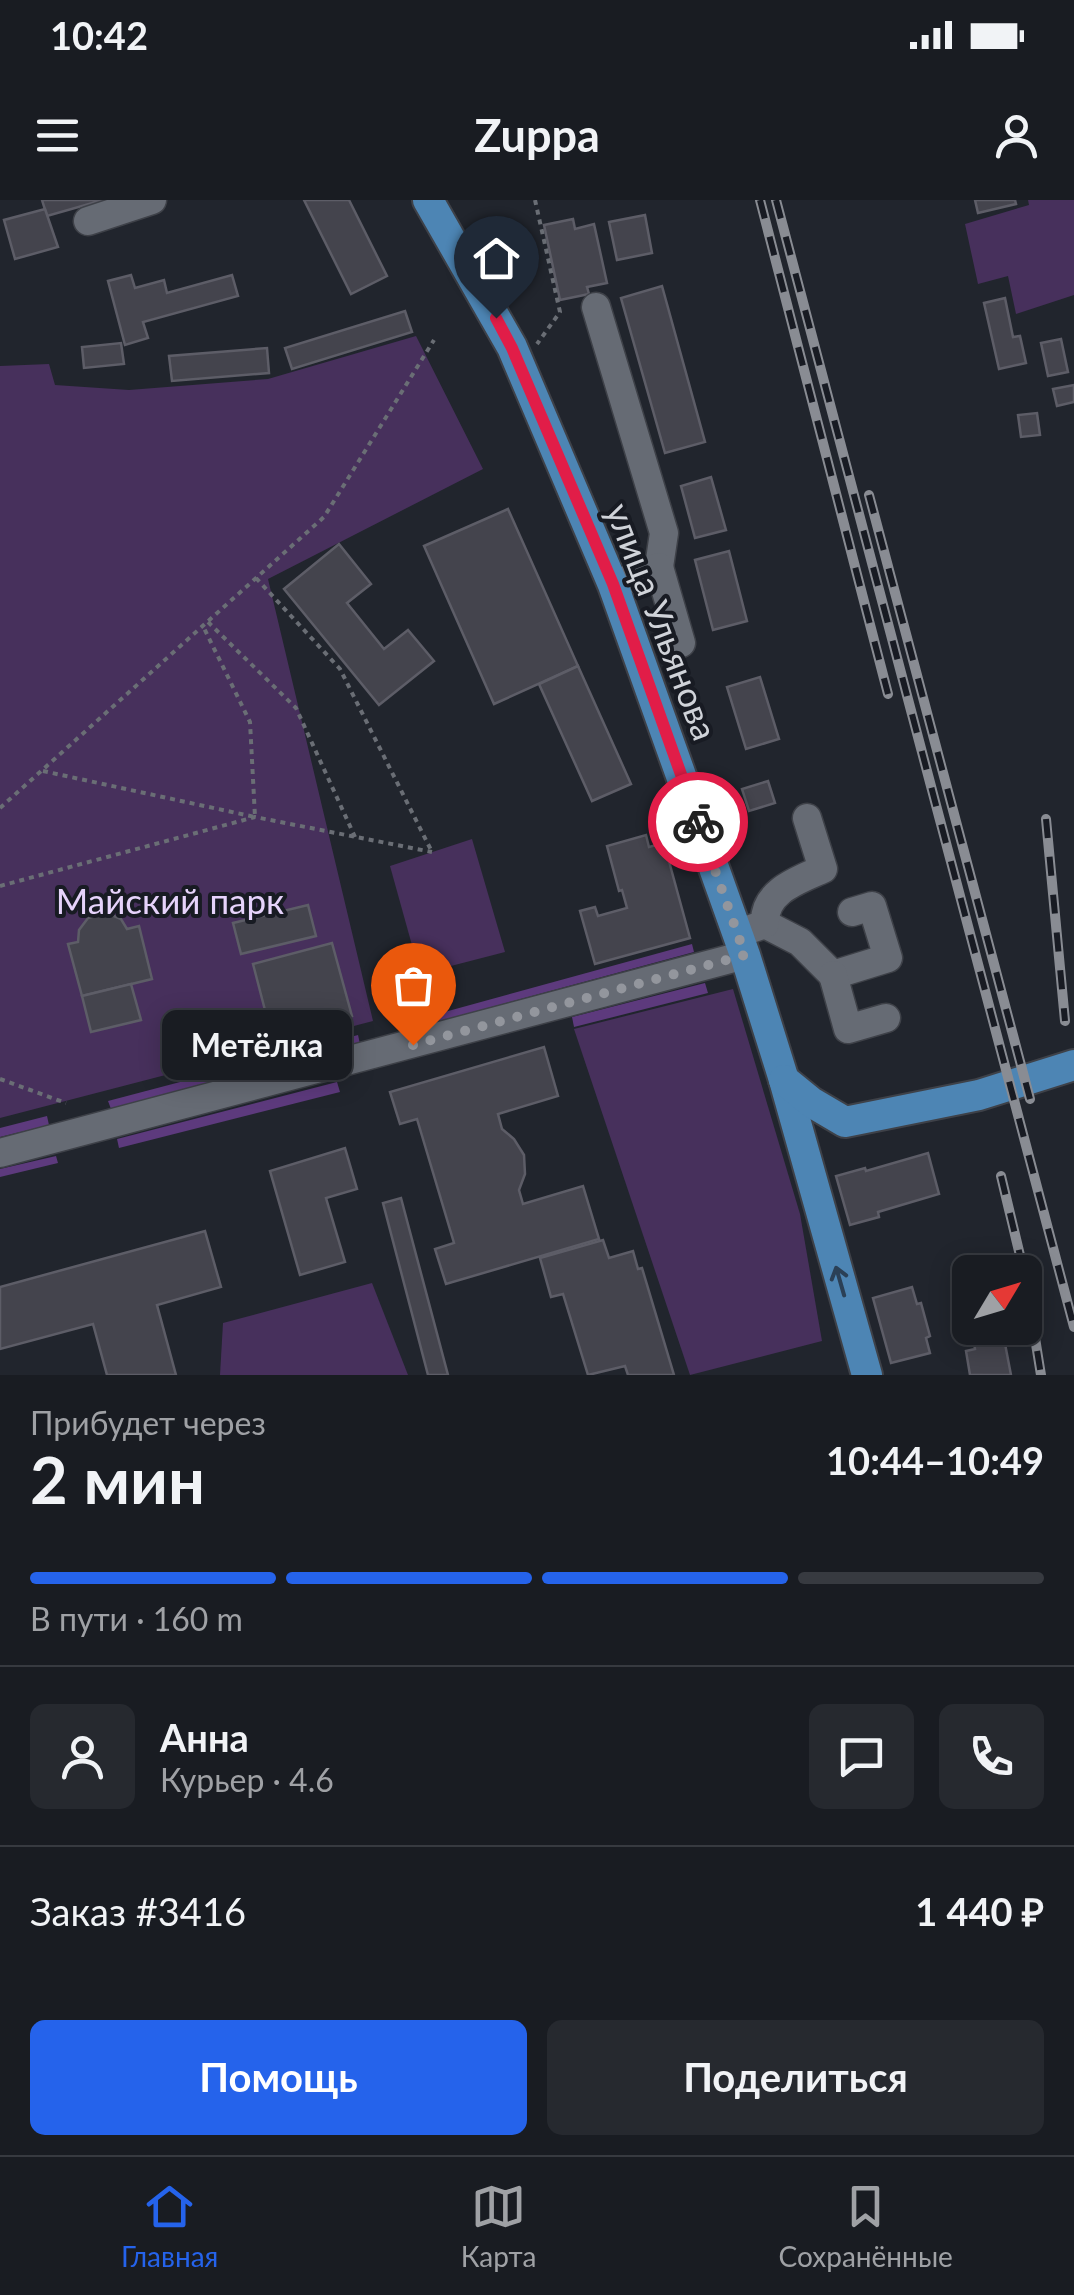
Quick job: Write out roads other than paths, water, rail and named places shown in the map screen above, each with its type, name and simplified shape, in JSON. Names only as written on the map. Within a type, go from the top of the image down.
[{"type":"main road","name":"улица Ульянова","points":[[428,200],[512,348],[613,584],[749,938],[866,1375]]},
{"type":"main road","points":[[810,1174],[842,1121],[979,1095],[1074,1065]]},
{"type":"main road","points":[[784,1080],[842,1121]]},
{"type":"street","points":[[88,220],[152,200]]},
{"type":"street","points":[[596,308],[664,533],[658,568],[682,643]]},
{"type":"street","points":[[613,584],[658,568]]},
{"type":"street","points":[[749,938],[782,888],[823,869],[807,818]]},
{"type":"street","points":[[833,975],[888,958],[872,906],[852,912]]},
{"type":"street","points":[[0,1153],[749,938],[800,942],[833,975],[848,1029],[886,1018]]},
{"type":"railway","points":[[760,200],[888,694]]},
{"type":"railway","points":[[776,200],[1074,1327]]},
{"type":"railway","points":[[869,495],[1030,1099]]},
{"type":"railway","points":[[1046,819],[1065,1021]]},
{"type":"railway","points":[[1001,1176],[1020,1255]]},
{"type":"railway","points":[[1036,1345],[1041,1375]]},
{"type":"place","name":"Метёлка","points":[[413,1045]]},
{"type":"park label","name":"Майский парк","points":[[170,900]]}]
